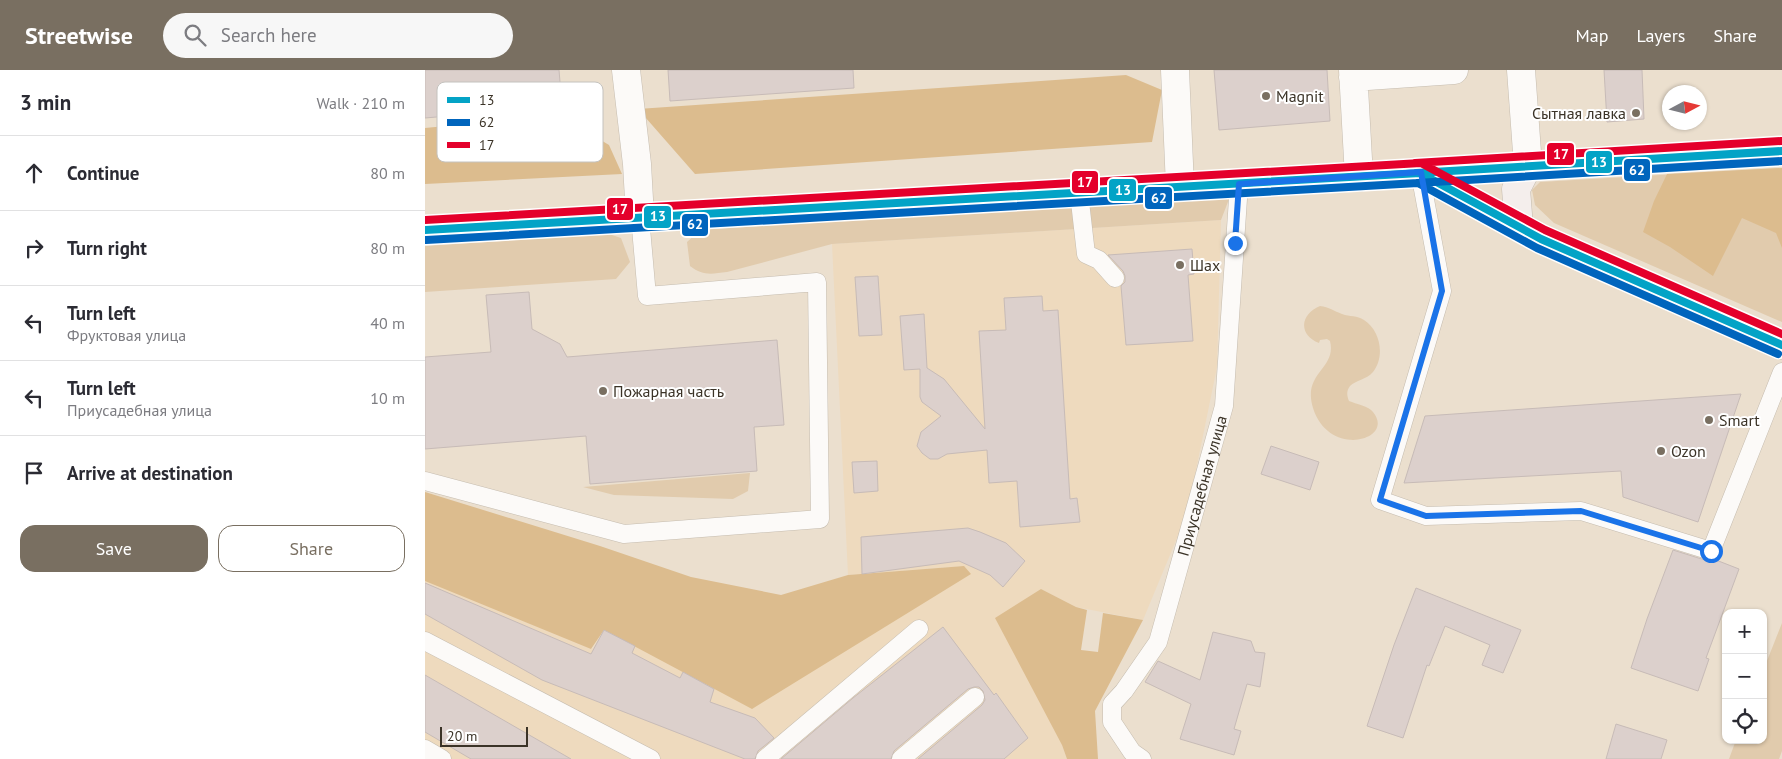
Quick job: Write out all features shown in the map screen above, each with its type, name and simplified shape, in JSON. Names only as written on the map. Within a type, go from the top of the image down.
[{"type":"street","points":[[627,70],[637,164],[640,218]]},
{"type":"street","points":[[1175,70],[1180,187]]},
{"type":"street","points":[[1359,177],[1353,73],[1454,70]]},
{"type":"street","points":[[1519,227],[1517,189],[1528,166],[1521,70]]},
{"type":"street","points":[[425,230],[1782,151]]},
{"type":"street","points":[[1421,172],[1541,239],[1782,345]]},
{"type":"lane","points":[[1421,172],[1442,291],[1380,500],[1426,516],[1581,511],[1711,551],[1782,372]]},
{"type":"lane","name":"Приусадебная улица","points":[[1143,759],[1133,752],[1112,722],[1112,704],[1124,691],[1158,642],[1224,406],[1239,184]]},
{"type":"lane","points":[[1079,193],[1086,254],[1099,260],[1115,278]]},
{"type":"lane","points":[[425,481],[624,534],[820,519],[817,282],[647,296],[640,218]]},
{"type":"lane","points":[[765,759],[919,629]]},
{"type":"lane","points":[[425,640],[651,759]]},
{"type":"lane","points":[[901,759],[975,697]]},
{"type":"lane","points":[[425,749],[442,759]]},
{"type":"shaded area","points":[[1126,75],[1162,90],[1152,142],[695,174],[638,109]]},
{"type":"shaded area","points":[[437,127],[437,162],[603,162],[603,141],[609,145],[622,174],[425,184],[425,128]]},
{"type":"shaded area","points":[[1782,168],[1782,322],[1554,223],[1535,205],[1532,190],[1540,182]]},
{"type":"shaded area","points":[[1782,168],[1782,248],[1776,233],[1742,218],[1713,276],[1670,247],[1643,232],[1654,201],[1667,174]]},
{"type":"shaded area","points":[[1231,194],[1221,220],[832,244],[727,272],[716,273],[703,273],[690,266],[687,242],[700,230]]},
{"type":"shaded area","points":[[1221,220],[1217,367],[1187,514],[1143,620],[1076,607],[1041,589],[1062,745],[1067,759],[425,759],[425,570],[592,649],[604,630],[964,566],[848,575],[832,244]]},
{"type":"shaded area","points":[[609,234],[621,238],[630,262],[616,279],[425,292],[425,246]]},
{"type":"shaded area","points":[[1320,306],[1345,315],[1361,318],[1370,325],[1379,344],[1379,359],[1373,372],[1355,382],[1347,392],[1349,401],[1371,410],[1378,422],[1376,430],[1358,440],[1345,439],[1332,434],[1321,424],[1313,408],[1312,386],[1315,378],[1329,358],[1331,350],[1330,341],[1327,339],[1320,340],[1319,343],[1307,335],[1304,324],[1308,314]]},
{"type":"shaded area","points":[[750,473],[748,491],[733,499],[614,495],[583,487]]},
{"type":"shaded area","points":[[425,492],[600,546],[691,577],[781,595],[848,575],[964,566],[971,574],[752,709],[604,630],[591,649],[425,581]]},
{"type":"shaded area","points":[[1041,589],[1076,607],[1087,610],[1081,650],[1098,652],[1103,613],[1143,620],[1095,711],[1098,759],[1067,759],[1062,745],[995,618]]},
{"type":"shaded area","points":[[1782,623],[1782,751],[1779,759],[1729,759],[1735,744],[1767,744],[1767,661]]},
{"type":"building","points":[[425,70],[559,70],[560,82],[437,82],[437,117],[425,118]]},
{"type":"building","points":[[668,70],[853,70],[854,88],[670,101]]},
{"type":"building","points":[[1214,70],[1327,70],[1330,121],[1219,130]]},
{"type":"building","points":[[1604,70],[1642,70],[1644,119],[1607,122]]},
{"type":"building","points":[[1192,249],[1194,274],[1188,275],[1193,341],[1126,345],[1121,286],[1125,282],[1125,276],[1123,271],[1108,255]]},
{"type":"building","points":[[878,276],[882,335],[859,336],[855,277]]},
{"type":"building","name":"Пожарная часть","points":[[529,292],[532,329],[560,344],[567,357],[777,340],[784,425],[754,427],[757,471],[590,484],[586,436],[425,449],[425,357],[491,352],[486,295]]},
{"type":"building","points":[[1042,296],[1043,311],[1058,310],[1070,499],[1077,498],[1080,522],[1020,527],[1017,481],[989,483],[987,450],[947,454],[938,459],[930,459],[917,446],[921,432],[941,416],[922,402],[920,397],[920,369],[904,370],[900,316],[924,314],[927,368],[944,379],[985,429],[979,331],[1006,330],[1004,298]]},
{"type":"building","points":[[1741,394],[1698,522],[1623,497],[1621,471],[1404,483],[1425,416]]},
{"type":"building","points":[[1271,446],[1319,462],[1310,490],[1261,474]]},
{"type":"building","points":[[877,461],[878,491],[854,493],[852,462]]},
{"type":"building","points":[[968,528],[1006,543],[1025,561],[1003,587],[990,575],[959,561],[862,574],[861,537]]},
{"type":"building","points":[[1673,550],[1708,561],[1716,560],[1739,569],[1724,609],[1722,609],[1722,615],[1706,658],[1709,659],[1698,691],[1631,668]]},
{"type":"building","points":[[425,583],[591,654],[604,630],[635,646],[632,653],[680,678],[683,672],[714,689],[710,702],[755,718],[774,738],[758,751],[755,759],[745,759],[542,680],[425,614]]},
{"type":"building","points":[[1416,588],[1521,630],[1503,673],[1482,665],[1490,645],[1445,626],[1429,666],[1427,665],[1403,738],[1367,726],[1394,645]]},
{"type":"building","points":[[943,627],[994,695],[996,693],[1028,738],[1004,759],[918,759],[982,705],[985,700],[983,691],[979,687],[974,687],[968,689],[894,751],[891,759],[781,759],[853,698]]},
{"type":"building","points":[[1213,632],[1251,641],[1255,652],[1265,653],[1260,687],[1247,684],[1234,729],[1241,731],[1234,755],[1180,739],[1191,704],[1145,682],[1158,661],[1200,680]]},
{"type":"building","points":[[425,675],[571,759],[471,759],[425,732]]},
{"type":"building","points":[[1616,724],[1667,740],[1661,759],[1606,759]]},
{"type":"transit line","name":"17","points":[[1415,163],[1781,141]]},
{"type":"transit line","name":"13","points":[[1416,173],[1782,151]]},
{"type":"transit line","name":"62","points":[[1417,183],[1782,161]]},
{"type":"transit line","name":"17","points":[[425,220],[1421,163],[1545,230],[1782,334]]},
{"type":"transit line","name":"13","points":[[425,230],[1420,173],[1541,239],[1782,345]]},
{"type":"transit line","name":"62","points":[[426,240],[1418,183],[1537,248],[1778,354]]},
{"type":"place","name":"Magnit","points":[[1266,96]]},
{"type":"place","name":"Сытная лавка","points":[[1636,113]]},
{"type":"place","name":"Шах","points":[[1180,265]]},
{"type":"place","name":"Пожарная часть","points":[[603,391]]},
{"type":"place","name":"Smart","points":[[1709,420]]},
{"type":"place","name":"Ozon","points":[[1661,451]]},
{"type":"route","points":[[1235,243],[1239,184],[1421,172],[1442,291],[1380,500],[1426,516],[1581,511],[1711,551]]}]
